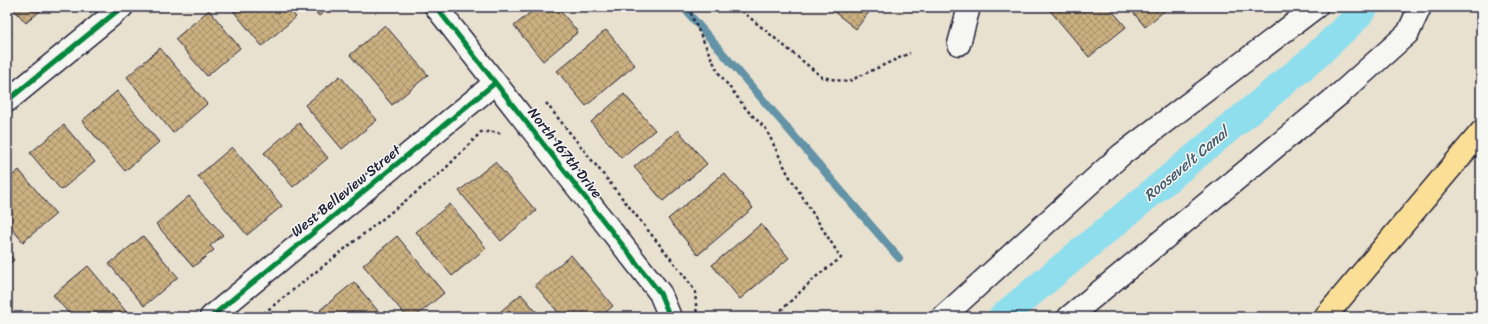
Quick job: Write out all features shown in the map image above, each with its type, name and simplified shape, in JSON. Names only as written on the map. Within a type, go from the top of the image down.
[{"type":"main road","points":[[1325,317],[1481,132]]},
{"type":"street","points":[[7,101],[122,7]]},
{"type":"street","name":"North 167th Drive","points":[[436,7],[660,293],[670,317]]},
{"type":"street","points":[[959,44],[969,7]]},
{"type":"street","points":[[943,317],[1121,155],[1316,7]]},
{"type":"street","points":[[1070,317],[1341,93],[1408,33],[1420,7]]},
{"type":"street","name":"West Belleview Street","points":[[211,317],[496,83]]},
{"type":"path","points":[[689,7],[693,19],[718,72],[747,110],[766,129],[788,174],[841,258],[817,276],[774,317]]},
{"type":"path","points":[[737,7],[822,77],[847,82],[910,53]]},
{"type":"path","points":[[541,97],[683,274],[695,291],[697,317]]},
{"type":"path","points":[[259,317],[443,171],[481,132],[495,132],[509,136]]},
{"type":"building","points":[[12,7],[45,7],[26,23]]},
{"type":"building","points":[[230,7],[287,7],[296,17],[262,46]]},
{"type":"building","points":[[311,7],[330,7],[319,16]]},
{"type":"building","points":[[537,7],[557,7],[578,32],[543,61],[514,26]]},
{"type":"building","points":[[828,7],[873,7],[856,29]]},
{"type":"building","points":[[1047,7],[1109,7],[1126,27],[1089,57]]},
{"type":"building","points":[[1129,7],[1169,7],[1145,27]]},
{"type":"building","points":[[209,10],[240,48],[207,76],[175,39]]},
{"type":"building","points":[[385,25],[428,75],[392,105],[350,55]]},
{"type":"building","points":[[7,26],[12,32],[7,36]]},
{"type":"building","points":[[606,30],[635,65],[586,106],[557,71]]},
{"type":"building","points":[[160,48],[207,104],[173,133],[127,77]]},
{"type":"building","points":[[340,76],[377,120],[342,149],[305,105]]},
{"type":"building","points":[[117,91],[159,142],[125,171],[82,121]]},
{"type":"building","points":[[624,94],[655,130],[621,158],[591,122]]},
{"type":"building","points":[[299,123],[328,158],[293,187],[264,153]]},
{"type":"building","points":[[64,125],[95,162],[61,190],[30,153]]},
{"type":"building","points":[[678,130],[707,164],[663,201],[634,167]]},
{"type":"building","points":[[232,147],[282,206],[247,235],[198,176]]},
{"type":"building","points":[[495,162],[536,211],[501,241],[459,191]]},
{"type":"building","points":[[19,170],[56,214],[23,242],[7,223],[7,180]]},
{"type":"building","points":[[724,173],[753,208],[698,255],[668,219]]},
{"type":"building","points":[[189,196],[223,235],[210,246],[214,250],[193,267],[156,224]]},
{"type":"building","points":[[450,204],[486,248],[452,276],[416,232]]},
{"type":"building","points":[[761,224],[789,258],[740,299],[712,265]]},
{"type":"building","points":[[143,236],[178,277],[144,306],[109,264]]},
{"type":"building","points":[[397,236],[444,293],[415,317],[407,317],[363,265]]},
{"type":"building","points":[[7,251],[14,260],[7,266]]},
{"type":"building","points":[[571,255],[613,306],[600,317],[562,317],[535,285]]},
{"type":"building","points":[[88,266],[129,315],[127,317],[72,317],[53,295]]},
{"type":"building","points":[[354,282],[383,317],[326,317],[320,310]]},
{"type":"building","points":[[521,294],[541,317],[494,317]]},
{"type":"waterway","points":[[683,7],[899,258]]},
{"type":"waterway","name":"Roosevelt Canal","points":[[1002,317],[1315,57],[1357,17],[1365,7]]},
{"type":"cycle path","points":[[7,101],[122,7]]},
{"type":"cycle path","points":[[436,7],[660,293],[670,317]]},
{"type":"cycle path","points":[[211,317],[495,83]]}]
